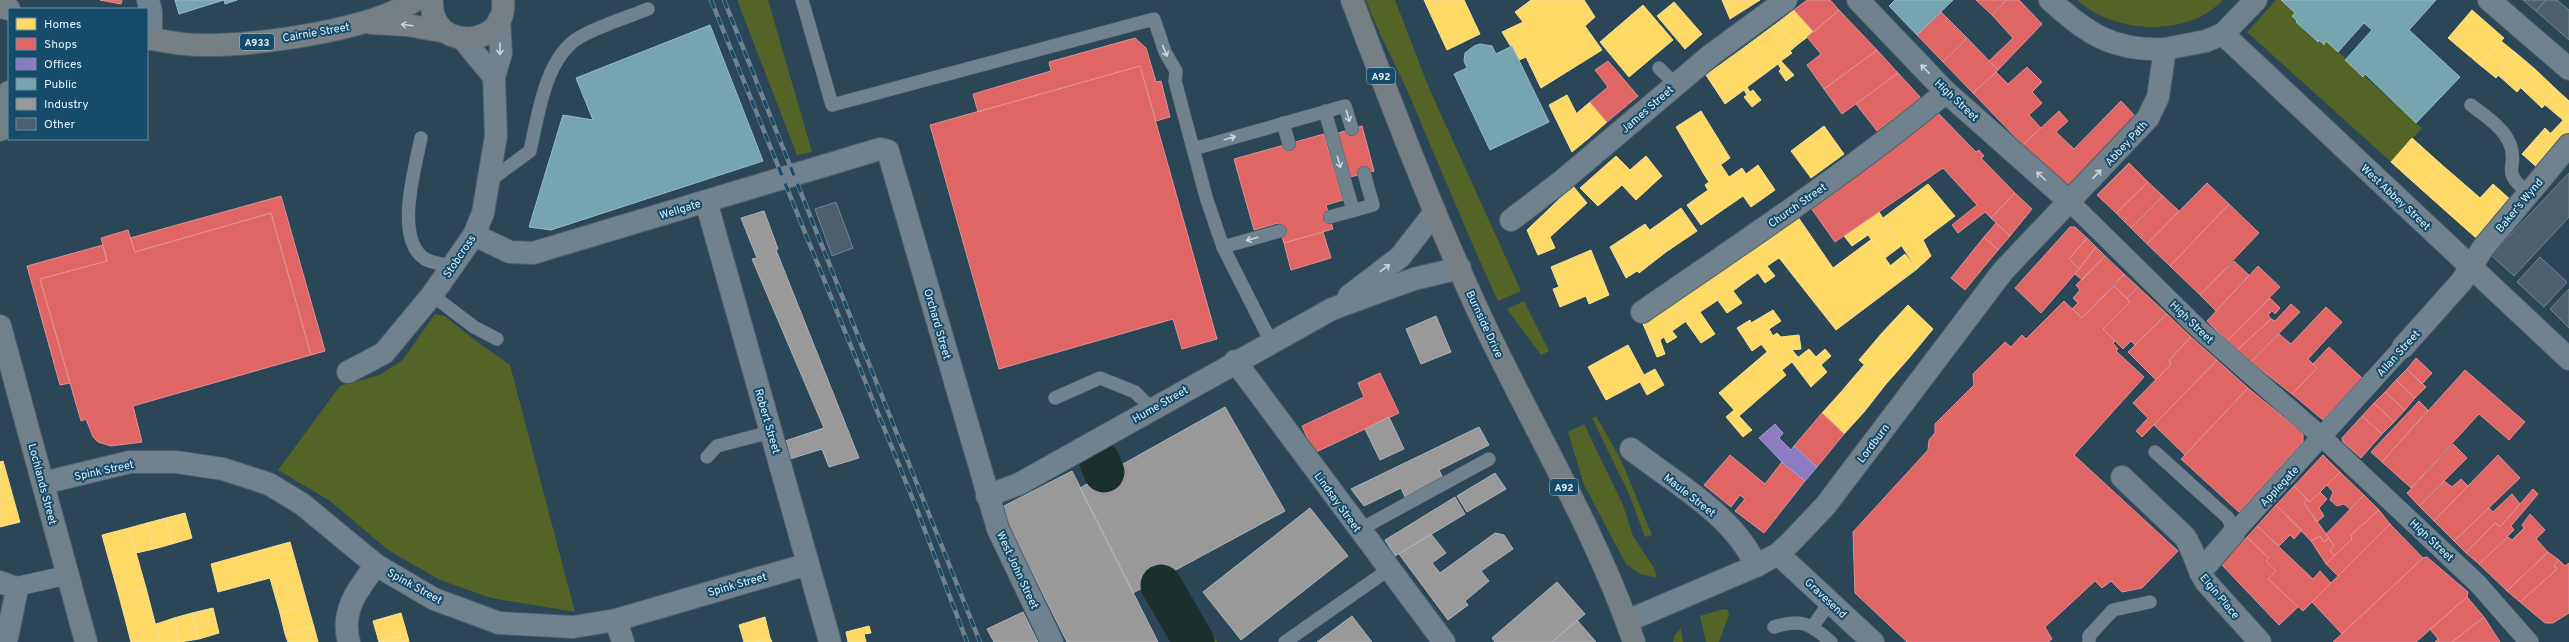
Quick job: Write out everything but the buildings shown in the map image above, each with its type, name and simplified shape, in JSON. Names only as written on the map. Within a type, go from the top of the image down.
[{"type":"main road","name":"Cairnie Street","points":[[365,23],[416,0]]},
{"type":"main road","points":[[432,0],[434,17],[454,36]]},
{"type":"main road","name":"Burnside Drive","points":[[1352,0],[1435,212],[1486,328],[1600,559],[1627,621],[1634,642]]},
{"type":"main road","name":"A933","points":[[454,36],[484,35],[501,10]]},
{"type":"main road","name":"Cairnie Street","points":[[149,39],[197,45],[247,43],[365,23],[407,25],[454,36]]},
{"type":"main road","points":[[0,130],[8,96]]},
{"type":"main road","name":"Lochlands Street","points":[[0,326],[86,642]]},
{"type":"street","points":[[148,0],[151,12],[149,39]]},
{"type":"street","name":"James Street","points":[[1511,220],[1562,182],[1675,84],[1786,0]]},
{"type":"street","name":"High Street","points":[[1858,0],[1946,92],[2070,202],[2200,330],[2323,438],[2478,584],[2529,642]]},
{"type":"street","points":[[2050,0],[2077,24],[2093,35],[2126,48],[2165,49],[2206,41],[2222,34],[2256,0]]},
{"type":"street","points":[[2489,0],[2569,69]]},
{"type":"street","name":"Stobcross","points":[[348,372],[384,354],[432,295],[474,235],[483,213],[497,130],[494,77],[501,53],[501,10]]},
{"type":"street","name":"West Abbey Street","points":[[2222,34],[2569,359]]},
{"type":"street","points":[[454,36],[494,77]]},
{"type":"street","name":"Abbey Path","points":[[2070,202],[2148,118],[2158,96],[2165,49]]},
{"type":"street","name":"Church Street","points":[[1642,312],[1803,202],[1875,149],[1946,92]]},
{"type":"street","name":"Baker's Wynd","points":[[2471,266],[2483,248],[2530,194],[2569,145]]},
{"type":"street","name":"Wellgate","points":[[474,235],[510,252],[533,253],[880,149],[888,151]]},
{"type":"street","name":"Orchard Street","points":[[888,151],[988,496]]},
{"type":"street","name":"Robert Street","points":[[706,201],[830,642]]},
{"type":"street","name":"Lordburn","points":[[1627,621],[1756,566],[1778,554],[1826,505],[2003,271],[2070,202]]},
{"type":"street","name":"Hume Street","points":[[1332,309],[1400,257],[1435,212]]},
{"type":"street","name":"Allan Street","points":[[2323,438],[2462,281],[2471,266]]},
{"type":"street","name":"Hume Street","points":[[988,496],[1019,484],[1332,309],[1414,279],[1460,268]]},
{"type":"street","name":"Lindsay Street","points":[[1235,362],[1388,570],[1444,642]]},
{"type":"street","name":"Applegate","points":[[2200,572],[2234,533],[2323,438]]},
{"type":"street","name":"Maule Street","points":[[1630,449],[1713,511],[1750,551],[1756,566]]},
{"type":"street","name":"Spink Street","points":[[43,483],[130,462],[176,462],[223,469],[269,484],[302,504],[376,565],[434,599],[500,623],[573,627],[616,620],[808,564]]},
{"type":"street","name":"Elgin Place","points":[[2122,477],[2185,537],[2192,548],[2200,572],[2260,642]]},
{"type":"street","name":"West John Street","points":[[988,496],[998,529],[1052,642]]},
{"type":"street","name":"Gravesend","points":[[1778,554],[1873,642]]},
{"type":"street","points":[[349,642],[345,629],[349,605],[376,565]]},
{"type":"street","points":[[7,584],[68,575]]},
{"type":"street","points":[[6,642],[16,594],[7,584]]},
{"type":"street","points":[[616,620],[623,642]]},
{"type":"lane","points":[[802,0],[832,105],[1154,19],[1165,52],[1176,71],[1175,82],[1206,197],[1224,247],[1271,342]]},
{"type":"lane","points":[[488,182],[530,151],[542,94],[561,56],[580,37],[648,9]]},
{"type":"lane","points":[[1659,68],[1675,84]]},
{"type":"lane","points":[[2471,105],[2502,130],[2512,151],[2510,173],[2514,180],[2530,194]]},
{"type":"lane","points":[[1193,149],[1345,106],[1352,129]]},
{"type":"lane","points":[[1325,111],[1353,210]]},
{"type":"lane","points":[[1283,123],[1289,144]]},
{"type":"lane","points":[[421,138],[409,209],[410,238],[416,250],[426,259],[452,266]]},
{"type":"lane","points":[[1330,217],[1373,205],[1364,174]]},
{"type":"lane","points":[[1224,247],[1280,231]]},
{"type":"lane","points":[[432,295],[474,327],[497,339]]},
{"type":"lane","points":[[1055,398],[1100,378],[1135,392],[1152,409]]},
{"type":"lane","points":[[707,457],[717,446],[771,432]]},
{"type":"lane","points":[[2155,452],[2228,518],[2233,524],[2234,533]]},
{"type":"lane","points":[[1359,530],[1489,459]]},
{"type":"lane","points":[[1285,642],[1388,570]]},
{"type":"lane","points":[[1813,626],[1830,602]]},
{"type":"lane","points":[[2089,642],[2090,636],[2113,610],[2150,602]]},
{"type":"lane","points":[[1774,627],[1790,621],[1813,626],[1831,642]]},
{"type":"green space","points":[[737,0],[768,0],[812,152],[797,155]]},
{"type":"green space","points":[[1366,0],[1395,0],[1429,88],[1521,291],[1498,301],[1410,97],[1376,25]]},
{"type":"green space","points":[[2077,0],[2223,0],[2208,12],[2190,21],[2171,26],[2151,27],[2130,25],[2111,20],[2093,11]]},
{"type":"green space","points":[[2276,0],[2281,0],[2295,13],[2292,16],[2297,21],[2296,22],[2317,42],[2319,40],[2324,44],[2326,41],[2422,128],[2391,162],[2247,32]]},
{"type":"green space","points":[[1524,301],[1549,351],[1541,355],[1507,309]]},
{"type":"green space","points":[[435,314],[445,316],[472,338],[510,365],[575,612],[491,598],[440,580],[388,550],[330,501],[278,470],[340,386],[379,375],[402,361]]},
{"type":"green space","points":[[1596,416],[1621,460],[1652,535],[1645,537],[1629,494],[1592,418]]},
{"type":"green space","points":[[1584,424],[1623,505],[1633,536],[1654,568],[1657,578],[1640,574],[1626,564],[1584,485],[1568,432]]},
{"type":"green space","points":[[1175,576],[1217,642],[1175,642],[1150,592]]},
{"type":"green space","points":[[1723,609],[1728,610],[1729,615],[1719,642],[1706,642],[1700,616]]},
{"type":"green space","points":[[1681,628],[1683,642],[1673,642],[1674,636]]},
{"type":"waterway","points":[[1100,462],[1104,472]]},
{"type":"waterway","points":[[1161,585],[1194,642]]},
{"type":"railway","points":[[711,0],[918,512],[967,642]]},
{"type":"railway","points":[[724,0],[980,642]]}]
